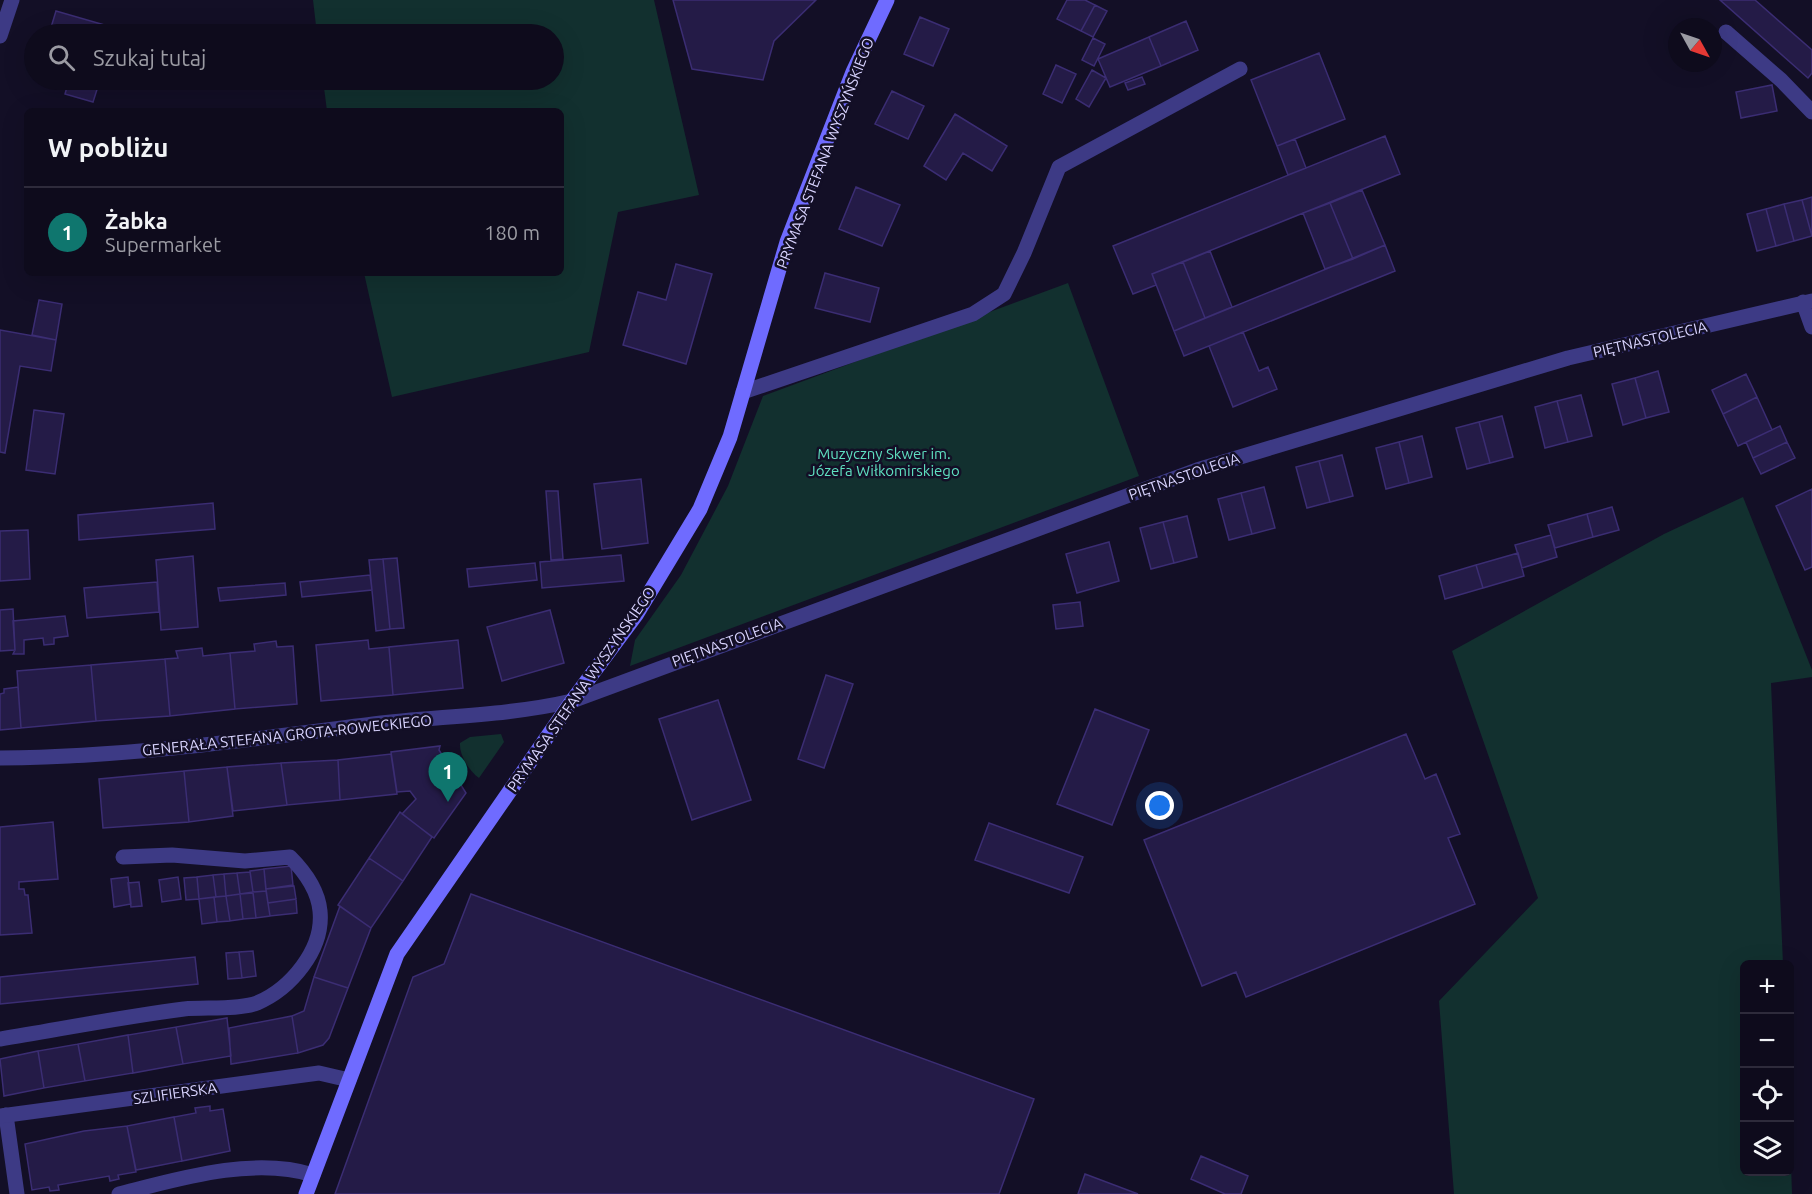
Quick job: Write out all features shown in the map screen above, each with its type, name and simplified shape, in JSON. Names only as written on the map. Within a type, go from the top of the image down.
[{"type":"street","points":[[0,36],[12,0]]},
{"type":"street","name":"PRYMASA STEFANA WYSZYŃSKIEGO","points":[[306,1194],[397,954],[572,701],[636,615],[700,509],[730,437],[787,242],[853,72],[887,0]]},
{"type":"street","points":[[1726,32],[1781,80],[1812,112]]},
{"type":"street","points":[[743,392],[973,314],[1004,294],[1024,253],[1059,167],[1240,69]]},
{"type":"street","points":[[1807,302],[1812,327]]},
{"type":"street","name":"PIĘTNASTOLECIA","points":[[572,701],[1197,470],[1568,358],[1807,302]]},
{"type":"street","name":"GENERAŁA STEFANA GROTA-ROWECKIEGO","points":[[0,758],[77,757],[252,741],[374,724],[535,710],[572,701]]},
{"type":"street","points":[[0,1039],[135,1016],[254,1004],[279,992],[297,974],[312,947],[319,928],[320,911],[307,874],[290,857],[245,861],[172,855],[123,857]]},
{"type":"street","name":"SZLIFIERSKA","points":[[3,1116],[320,1073],[349,1080]]},
{"type":"street","points":[[3,1116],[17,1194]]},
{"type":"street","points":[[119,1194],[214,1170],[295,1170],[313,1175]]},
{"type":"green space","points":[[313,0],[654,0],[699,195],[618,212],[589,352],[392,397],[365,276],[564,276],[564,108],[327,108],[324,90],[564,90],[564,24],[316,24]]},
{"type":"green space","name":"Muzyczny Skwer im. Józefa Wiłkomirskiego","points":[[1068,283],[1139,476],[630,666],[635,640],[681,575],[728,486],[763,396]]},
{"type":"green space","points":[[1743,497],[1812,670],[1812,677],[1771,683],[1783,960],[1740,960],[1740,1176],[1791,1176],[1792,1194],[1454,1194],[1439,1001],[1538,898],[1452,651],[1664,534]]},
{"type":"green space","points":[[501,734],[504,742],[479,778],[465,762],[460,743],[470,737]]},
{"type":"building","points":[[673,0],[816,0],[774,41],[763,80],[692,69]]},
{"type":"building","points":[[1067,0],[1085,0],[1095,5],[1081,31],[1057,19]]},
{"type":"building","points":[[1720,0],[1755,0],[1812,50],[1812,73],[1808,78]]},
{"type":"building","points":[[1095,5],[1107,11],[1093,37],[1081,31]]},
{"type":"building","points":[[56,11],[101,24],[52,24]]},
{"type":"building","points":[[920,17],[949,29],[933,66],[904,54]]},
{"type":"building","points":[[1186,21],[1198,50],[1161,66],[1149,37]]},
{"type":"building","points":[[1149,37],[1161,66],[1110,87],[1098,59]]},
{"type":"building","points":[[1093,38],[1105,44],[1094,66],[1082,60]]},
{"type":"building","points":[[1319,53],[1345,119],[1277,146],[1251,80]]},
{"type":"building","points":[[1056,65],[1076,74],[1062,103],[1043,94]]},
{"type":"building","points":[[1092,70],[1106,78],[1089,107],[1076,99]]},
{"type":"building","points":[[1142,77],[1145,84],[1128,90],[1125,83]]},
{"type":"building","points":[[1772,85],[1777,111],[1741,118],[1736,92]]},
{"type":"building","points":[[66,90],[97,90],[93,102],[65,94]]},
{"type":"building","points":[[892,91],[924,106],[908,139],[875,124]]},
{"type":"building","points":[[955,114],[1007,146],[992,171],[963,153],[946,180],[924,166]]},
{"type":"building","points":[[1385,136],[1400,174],[1152,274],[1156,285],[1133,294],[1113,246]]},
{"type":"building","points":[[1295,139],[1306,168],[1288,175],[1277,146]]},
{"type":"building","points":[[856,187],[900,205],[882,246],[839,229]]},
{"type":"building","points":[[1362,190],[1385,245],[1353,259],[1330,203]]},
{"type":"building","points":[[1812,197],[1812,236],[1802,200]]},
{"type":"building","points":[[1802,200],[1812,236],[1794,241],[1784,204]]},
{"type":"building","points":[[1330,203],[1353,259],[1325,269],[1303,213]]},
{"type":"building","points":[[1784,204],[1794,241],[1776,246],[1766,209]]},
{"type":"building","points":[[1766,209],[1776,246],[1757,251],[1747,214]]},
{"type":"building","points":[[1385,245],[1395,271],[1184,356],[1174,331]]},
{"type":"building","points":[[1210,251],[1232,307],[1205,318],[1183,262]]},
{"type":"building","points":[[1183,262],[1205,318],[1174,331],[1152,274]]},
{"type":"building","points":[[676,264],[712,274],[686,364],[623,345],[638,292],[666,300]]},
{"type":"building","points":[[825,273],[879,288],[870,322],[815,308]]},
{"type":"building","points":[[39,300],[62,304],[56,340],[32,335]]},
{"type":"building","points":[[0,330],[56,340],[51,371],[20,366],[5,453],[0,452]]},
{"type":"building","points":[[1243,332],[1259,371],[1268,367],[1277,389],[1233,407],[1209,346]]},
{"type":"building","points":[[1658,371],[1669,412],[1646,418],[1635,378]]},
{"type":"building","points":[[1746,374],[1757,397],[1723,414],[1712,390]]},
{"type":"building","points":[[1635,378],[1646,418],[1623,425],[1612,384]]},
{"type":"building","points":[[1581,395],[1592,436],[1568,442],[1557,401]]},
{"type":"building","points":[[1757,397],[1772,430],[1738,446],[1723,414]]},
{"type":"building","points":[[1557,401],[1568,442],[1545,448],[1535,407]]},
{"type":"building","points":[[34,410],[64,414],[55,474],[26,470]]},
{"type":"building","points":[[1502,416],[1513,457],[1490,463],[1479,422]]},
{"type":"building","points":[[1479,422],[1490,463],[1467,469],[1456,428]]},
{"type":"building","points":[[1780,426],[1787,442],[1753,458],[1746,442]]},
{"type":"building","points":[[1422,436],[1432,477],[1409,483],[1399,442]]},
{"type":"building","points":[[1399,442],[1409,483],[1386,489],[1376,448]]},
{"type":"building","points":[[1787,442],[1795,458],[1761,474],[1753,458]]},
{"type":"building","points":[[1342,455],[1353,496],[1330,502],[1319,461]]},
{"type":"building","points":[[1319,461],[1330,502],[1307,508],[1296,467]]},
{"type":"building","points":[[641,479],[648,543],[602,549],[594,484]]},
{"type":"building","points":[[1264,487],[1275,528],[1252,534],[1241,493]]},
{"type":"building","points":[[1812,489],[1812,567],[1805,570],[1776,506]]},
{"type":"building","points":[[546,491],[558,491],[563,559],[551,560]]},
{"type":"building","points":[[1241,493],[1252,534],[1229,540],[1218,499]]},
{"type":"building","points":[[213,503],[215,529],[79,540],[78,515]]},
{"type":"building","points":[[1612,507],[1619,530],[1593,537],[1587,514]]},
{"type":"building","points":[[1587,514],[1593,537],[1555,548],[1548,525]]},
{"type":"building","points":[[1187,516],[1197,557],[1174,563],[1163,522]]},
{"type":"building","points":[[1163,522],[1174,563],[1151,569],[1140,528]]},
{"type":"building","points":[[28,530],[30,579],[0,581],[0,531]]},
{"type":"building","points":[[1551,535],[1557,557],[1522,568],[1515,545]]},
{"type":"building","points":[[1109,542],[1119,581],[1077,593],[1066,554]]},
{"type":"building","points":[[1518,553],[1524,576],[1483,588],[1476,565]]},
{"type":"building","points":[[621,555],[624,581],[542,588],[540,562]]},
{"type":"building","points":[[193,556],[198,627],[161,630],[156,560]]},
{"type":"building","points":[[397,558],[404,628],[390,629],[383,559]]},
{"type":"building","points":[[383,559],[390,629],[376,631],[369,560]]},
{"type":"building","points":[[535,563],[537,580],[469,587],[467,569]]},
{"type":"building","points":[[1476,565],[1483,588],[1445,599],[1439,576]]},
{"type":"building","points":[[370,575],[372,590],[302,597],[300,582]]},
{"type":"building","points":[[157,582],[159,612],[87,618],[84,588]]},
{"type":"building","points":[[285,583],[286,595],[220,601],[218,588]]},
{"type":"building","points":[[1080,602],[1083,626],[1056,629],[1053,605]]},
{"type":"building","points":[[13,609],[15,650],[0,651],[0,610]]},
{"type":"building","points":[[550,610],[564,663],[502,681],[487,627]]},
{"type":"building","points":[[65,616],[68,636],[54,638],[54,644],[44,645],[43,638],[24,640],[24,654],[13,654],[15,650],[13,621]]},
{"type":"building","points":[[368,640],[369,649],[389,647],[393,695],[321,701],[316,645]]},
{"type":"building","points":[[458,640],[463,688],[393,695],[389,647]]},
{"type":"building","points":[[276,641],[277,647],[293,646],[297,704],[235,709],[230,653],[255,651],[254,644]]},
{"type":"building","points":[[202,648],[203,656],[230,653],[235,709],[170,716],[165,659],[178,658],[176,651]]},
{"type":"building","points":[[165,659],[170,716],[96,721],[91,665]]},
{"type":"building","points":[[91,665],[96,721],[21,728],[17,671]]},
{"type":"building","points":[[826,675],[853,684],[824,768],[798,759]]},
{"type":"building","points":[[18,687],[21,728],[0,730],[0,694],[4,693],[4,689]]},
{"type":"building","points":[[718,700],[751,800],[692,820],[659,719]]},
{"type":"building","points":[[1095,709],[1149,730],[1112,825],[1057,804]]},
{"type":"building","points":[[1406,734],[1425,779],[1436,774],[1460,834],[1448,838],[1475,904],[1246,997],[1236,972],[1202,986],[1144,840]]},
{"type":"building","points":[[440,746],[439,750],[466,793],[434,838],[402,814],[416,799],[410,791],[397,792],[391,752]]},
{"type":"building","points":[[391,754],[397,794],[340,800],[338,760]]},
{"type":"building","points":[[338,760],[340,800],[287,805],[281,763]]},
{"type":"building","points":[[281,763],[287,805],[233,811],[227,767]]},
{"type":"building","points":[[227,767],[233,816],[189,822],[184,771]]},
{"type":"building","points":[[184,771],[189,822],[103,828],[99,779]]},
{"type":"building","points":[[400,812],[432,837],[403,881],[369,858]]},
{"type":"building","points":[[53,822],[58,879],[19,882],[19,889],[24,889],[25,895],[28,895],[32,933],[0,935],[0,827]]},
{"type":"building","points":[[989,823],[1083,857],[1069,893],[975,860]]},
{"type":"building","points":[[369,858],[403,881],[371,928],[338,905]]},
{"type":"building","points":[[291,866],[293,885],[266,889],[264,869]]},
{"type":"building","points":[[264,869],[266,891],[253,892],[250,871]]},
{"type":"building","points":[[250,872],[253,892],[240,894],[237,873]]},
{"type":"building","points":[[237,873],[240,894],[226,896],[224,874]]},
{"type":"building","points":[[224,874],[226,896],[216,897],[213,875]]},
{"type":"building","points":[[213,875],[216,897],[199,899],[197,877]]},
{"type":"building","points":[[128,877],[131,904],[114,907],[111,879]]},
{"type":"building","points":[[178,877],[181,899],[162,902],[159,880]]},
{"type":"building","points":[[197,877],[199,899],[186,900],[184,878]]},
{"type":"building","points":[[139,882],[142,906],[131,907],[128,883]]},
{"type":"building","points":[[294,886],[296,899],[268,903],[266,889]]},
{"type":"building","points":[[266,891],[270,916],[256,918],[253,892]]},
{"type":"building","points":[[253,893],[256,918],[243,919],[240,894]]},
{"type":"building","points":[[240,894],[243,919],[230,921],[226,896]]},
{"type":"building","points":[[471,894],[1034,1099],[999,1194],[335,1194],[413,977],[444,964]]},
{"type":"building","points":[[226,896],[230,921],[217,922],[214,897]]},
{"type":"building","points":[[214,897],[217,922],[202,924],[199,899]]},
{"type":"building","points":[[296,899],[297,913],[270,916],[268,903]]},
{"type":"building","points":[[340,906],[371,928],[348,988],[314,977]]},
{"type":"building","points":[[253,951],[256,976],[242,978],[239,952]]},
{"type":"building","points":[[239,952],[242,978],[228,979],[226,953]]},
{"type":"building","points":[[195,957],[198,984],[0,1004],[0,977]]},
{"type":"building","points":[[314,977],[348,988],[329,1038],[323,1045],[298,1053],[292,1016],[304,1011]]},
{"type":"building","points":[[292,1016],[298,1053],[231,1064],[229,1028]]},
{"type":"building","points":[[227,1018],[231,1056],[183,1064],[176,1027]]},
{"type":"building","points":[[176,1027],[183,1064],[133,1073],[128,1035]]},
{"type":"building","points":[[128,1035],[133,1073],[85,1081],[78,1044]]},
{"type":"building","points":[[78,1044],[85,1081],[44,1088],[38,1051]]},
{"type":"building","points":[[38,1051],[44,1088],[4,1096],[0,1059]]},
{"type":"building","points":[[210,1106],[210,1111],[223,1109],[230,1151],[182,1161],[174,1117],[196,1113],[195,1108]]},
{"type":"building","points":[[174,1117],[182,1161],[136,1170],[127,1126]]},
{"type":"building","points":[[127,1126],[136,1172],[118,1175],[119,1179],[110,1181],[109,1176],[58,1185],[59,1190],[50,1191],[49,1187],[32,1190],[25,1144],[84,1131]]},
{"type":"building","points":[[1201,1156],[1248,1176],[1241,1194],[1225,1194],[1191,1179]]},
{"type":"building","points":[[1085,1174],[1138,1194],[1078,1194]]},
{"type":"place","name":"Żabka","points":[[448,802]]}]
